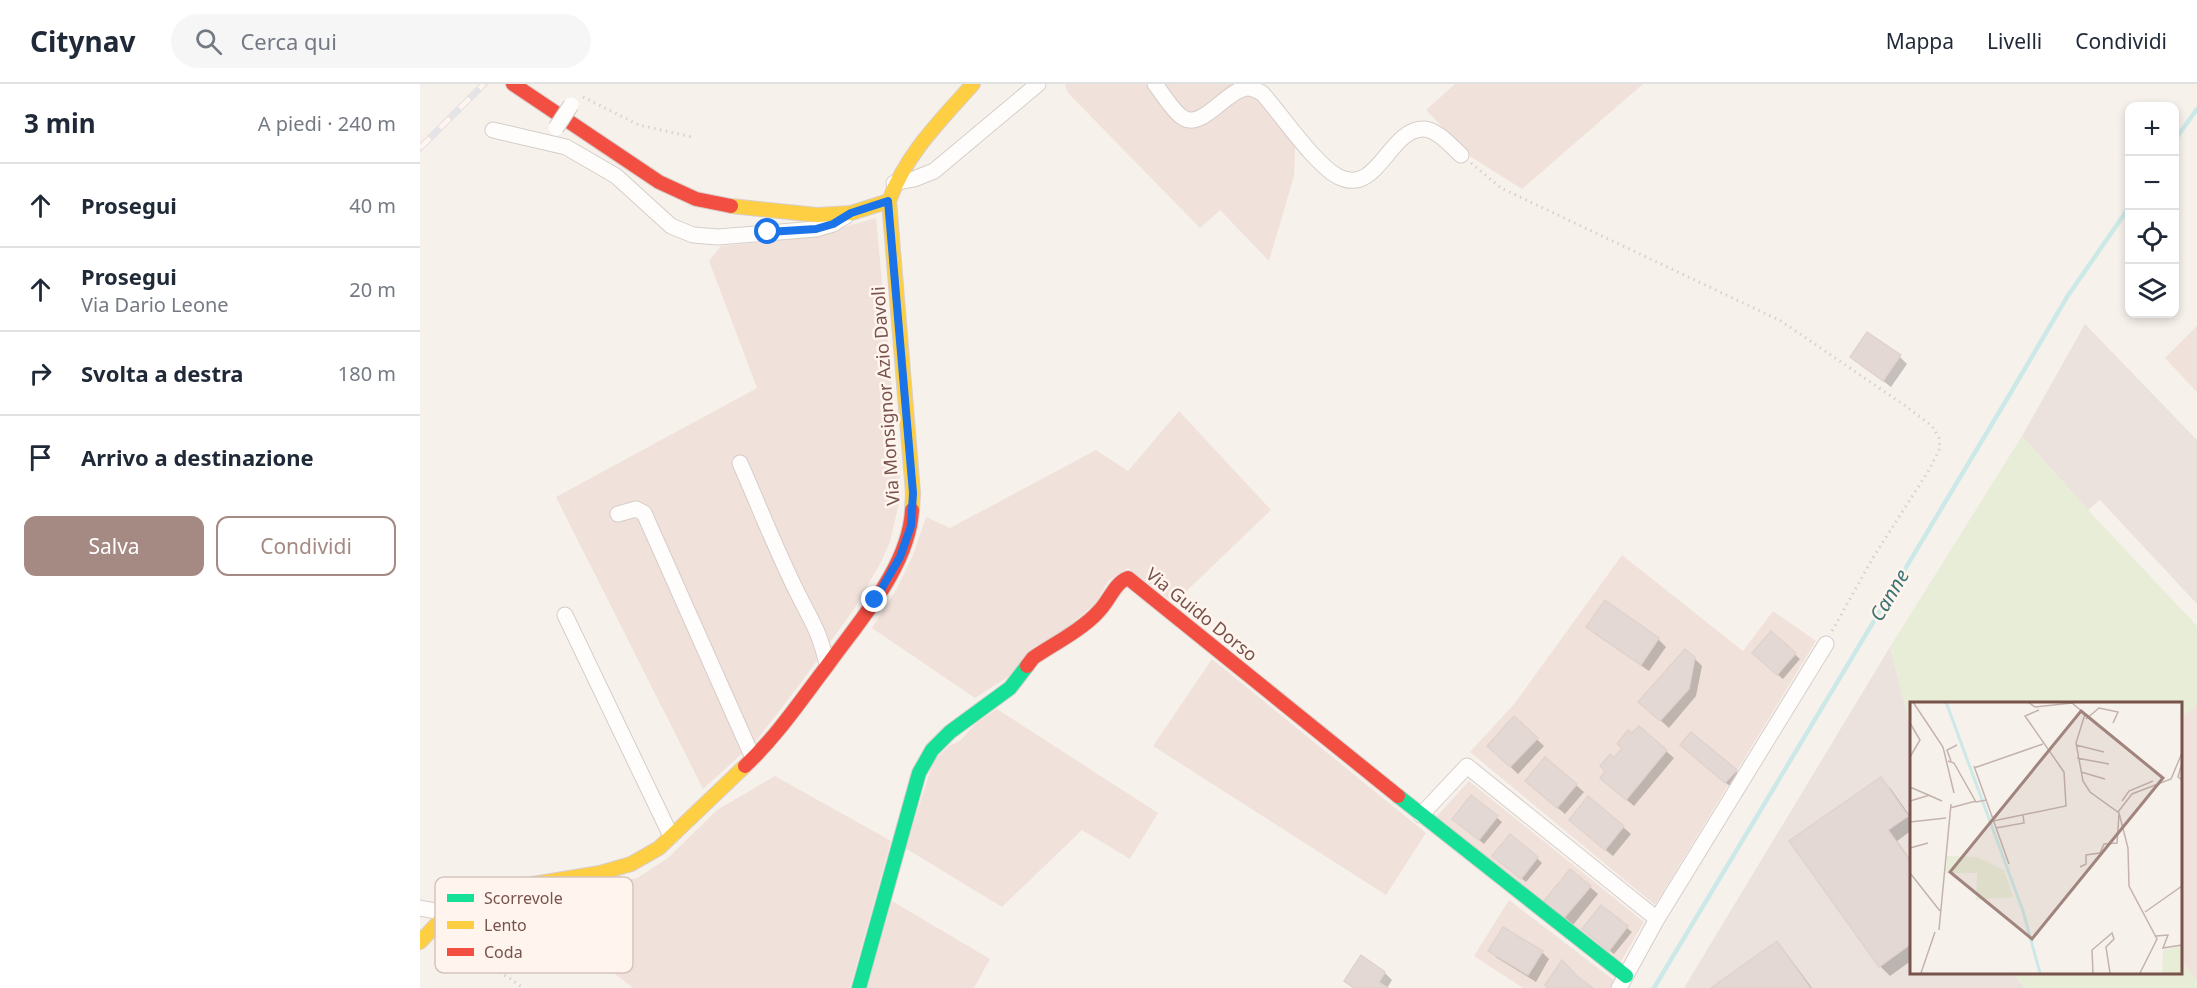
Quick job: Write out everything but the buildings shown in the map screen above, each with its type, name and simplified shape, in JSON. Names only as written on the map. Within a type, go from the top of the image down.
[{"type":"street","points":[[513,84],[660,182],[696,199],[749,209],[817,215],[851,213]]},
{"type":"street","name":"Via Monsignor Azio Davoli","points":[[576,877],[631,864],[659,848],[770,742],[875,600],[900,557],[911,526],[913,493],[888,201],[894,183],[913,153],[973,84]]},
{"type":"street","points":[[894,183],[914,179],[934,171],[1038,84]]},
{"type":"street","points":[[1155,84],[1183,118],[1193,120],[1206,115],[1237,90],[1249,88],[1262,93],[1324,167],[1352,182],[1363,178],[1401,140],[1412,132],[1424,129],[1436,133],[1461,155]]},
{"type":"street","points":[[547,142],[572,103]]},
{"type":"street","points":[[494,130],[566,147],[616,176],[670,226],[693,235],[718,237],[816,229],[833,224],[851,213],[888,201]]},
{"type":"street","points":[[740,463],[797,592],[822,640],[827,664]]},
{"type":"street","points":[[618,514],[636,508],[644,513],[753,758]]},
{"type":"street","name":"Via Guido Dorso","points":[[859,988],[919,772],[932,750],[950,732],[1010,688],[1033,658],[1096,615],[1107,603],[1120,581],[1128,578],[1421,815],[1622,982]]},
{"type":"street","points":[[565,615],[671,836]]},
{"type":"street","points":[[1622,982],[1657,919],[1826,644]]},
{"type":"street","points":[[1421,815],[1467,766],[1657,919]]},
{"type":"street","points":[[420,908],[435,911]]},
{"type":"street","name":"Via Monsignor Azio Davoli","points":[[422,939],[435,925]]},
{"type":"path","points":[[572,103],[582,97],[639,125],[692,137]]},
{"type":"path","points":[[1461,155],[1502,188],[1781,321],[1932,426],[1940,438],[1940,448],[1929,470],[1844,606],[1826,644]]},
{"type":"path","points":[[499,973],[523,988]]},
{"type":"shaded area","points":[[1065,84],[1263,84],[1296,124],[1294,176],[1269,261],[1220,210],[1200,228],[1068,93]]},
{"type":"shaded area","points":[[1455,84],[1643,84],[1522,189],[1471,157],[1426,110]]},
{"type":"shaded area","points":[[876,218],[900,474],[899,503],[890,542],[854,609],[800,684],[756,741],[703,789],[556,497],[757,388],[709,261],[721,246],[805,238]]},
{"type":"shaded area","points":[[2085,324],[2197,440],[2197,604],[2100,500],[2088,510],[2022,436]]},
{"type":"shaded area","points":[[2197,326],[2197,392],[2165,358]]},
{"type":"shaded area","points":[[1179,411],[1271,510],[1174,603],[1128,568],[1108,581],[1095,604],[1005,679],[975,698],[872,628],[896,590],[913,555],[926,517],[950,528],[1096,450],[1128,471]]},
{"type":"shaded area","points":[[1622,555],[1743,651],[1773,611],[1816,641],[1655,905],[1470,752],[1515,703]]},
{"type":"shaded area","points":[[1890,647],[1910,725],[1910,973],[2013,973],[2025,988],[1684,988]]},
{"type":"shaded area","points":[[1212,659],[1426,833],[1386,895],[1153,746]]},
{"type":"shaded area","points":[[2197,705],[2197,981],[2182,962],[2182,716]]},
{"type":"shaded area","points":[[997,709],[1158,813],[1130,859],[1082,830],[1002,907],[905,848],[934,760],[949,746],[961,740],[976,723]]},
{"type":"shaded area","points":[[775,776],[891,841],[850,988],[633,988],[614,973],[633,973],[633,879],[668,858],[717,810]]},
{"type":"shaded area","points":[[1469,781],[1644,922],[1620,963],[1436,817]]},
{"type":"shaded area","points":[[1509,900],[1615,981],[1611,988],[1523,988],[1474,956]]},
{"type":"shaded area","points":[[892,901],[990,959],[974,988],[867,988]]},
{"type":"green space","points":[[2022,436],[2197,626],[2197,705],[2182,716],[2182,702],[1910,702],[1910,725],[1890,647]]},
{"type":"green space","points":[[2182,962],[2197,981],[2197,988],[2025,988],[2013,973],[2182,973]]},
{"type":"waterway","name":"Canne","points":[[2179,134],[2197,109]]},
{"type":"waterway","name":"Canne","points":[[1654,988],[2067,297],[2127,210]]},
{"type":"railway","points":[[420,148],[484,84]]},
{"type":"traffic: fast","points":[[859,988],[919,773],[932,750],[950,732],[1010,688],[1027,666]]},
{"type":"traffic: fast","points":[[1398,796],[1626,976]]},
{"type":"traffic: slow","points":[[912,510],[913,493],[889,201],[914,153],[973,84]]},
{"type":"traffic: slow","points":[[731,206],[817,215],[851,213],[889,201]]},
{"type":"traffic: slow","points":[[576,877],[631,864],[659,848],[745,766]]},
{"type":"traffic: slow","points":[[420,942],[435,926]]},
{"type":"traffic: jam","points":[[513,84],[659,182],[696,199],[731,206]]},
{"type":"traffic: jam","points":[[745,766],[788,718],[880,592],[902,552],[909,531],[912,510]]},
{"type":"traffic: jam","points":[[1027,666],[1033,658],[1092,618],[1102,608],[1115,588],[1128,578],[1398,796]]},
{"type":"route","points":[[768,232],[816,229],[833,224],[851,213],[888,201],[913,493],[911,526],[900,557],[875,600]]}]
